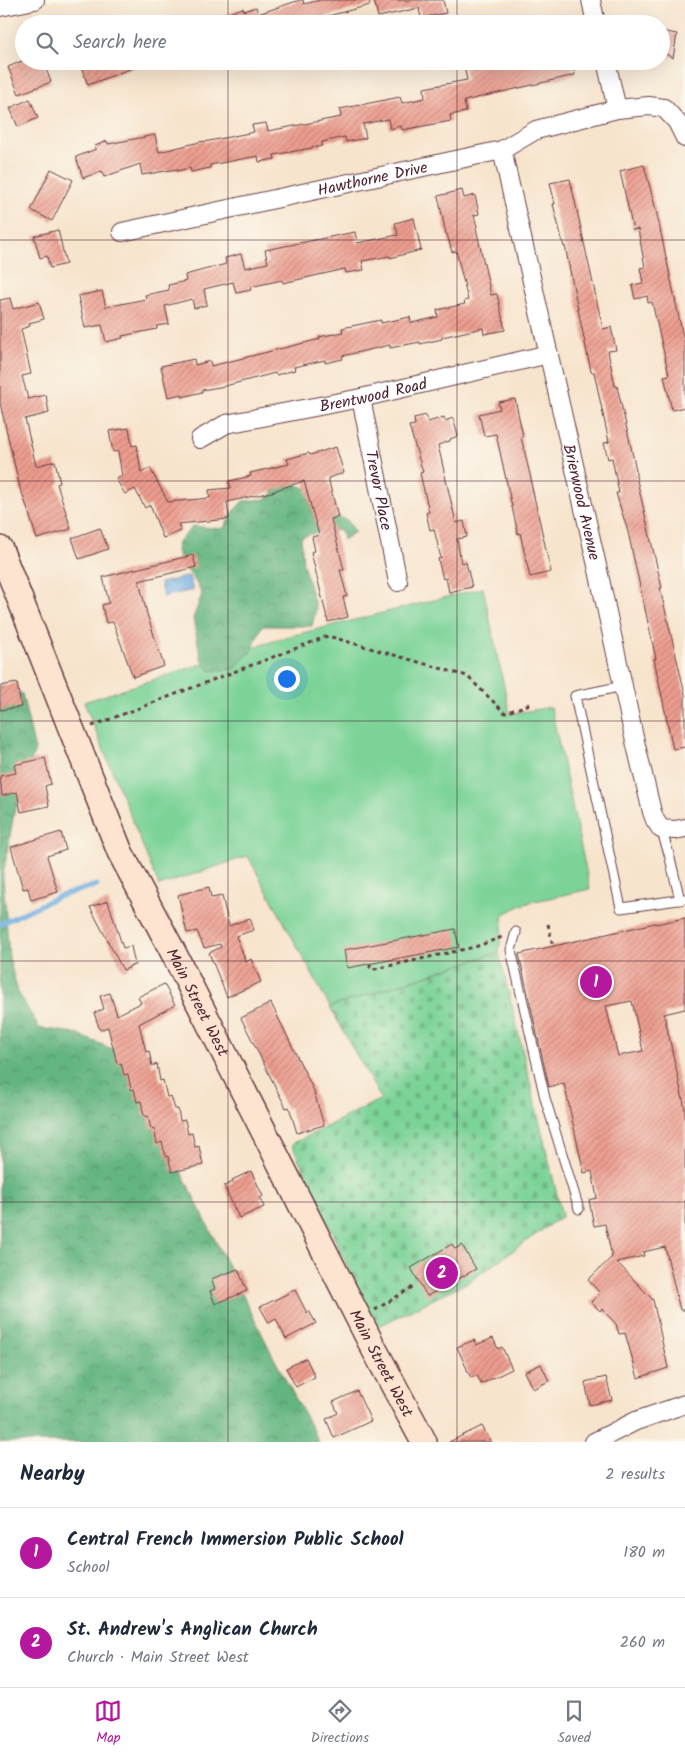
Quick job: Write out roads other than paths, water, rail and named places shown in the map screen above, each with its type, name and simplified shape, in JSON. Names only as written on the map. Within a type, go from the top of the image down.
[{"type":"main road","name":"Main Street West","points":[[0,548],[120,852],[171,948],[372,1345],[424,1442]]},
{"type":"street","points":[[0,7],[35,0]]},
{"type":"street","points":[[591,0],[594,15]]},
{"type":"street","points":[[608,70],[617,109]]},
{"type":"street","name":"Hawthorne Drive","points":[[122,232],[502,150],[536,130],[617,109],[648,106],[664,108],[676,122],[685,138]]},
{"type":"street","name":"Brierwood Avenue","points":[[502,150],[634,737],[652,812],[661,829]]},
{"type":"street","name":"Brentwood Road","points":[[200,439],[226,424],[361,398],[549,354]]},
{"type":"street","name":"Trevor Place","points":[[361,398],[398,582]]},
{"type":"street","points":[[661,829],[675,830],[685,828]]},
{"type":"street","points":[[594,1442],[636,1422],[685,1404]]},
{"type":"lane","points":[[624,686],[575,696],[621,908],[683,899],[661,829]]},
{"type":"lane","points":[[516,932],[511,950],[545,1098],[579,1209]]},
{"type":"water","points":[[189,576],[193,590],[163,597],[160,583]]},
{"type":"waterway","points":[[0,924],[57,897],[97,885]]},
{"type":"place","name":"Central French Immersion Public School","points":[[596,982]]},
{"type":"place","name":"St. Andrew's Anglican Church","points":[[442,1273]]}]
